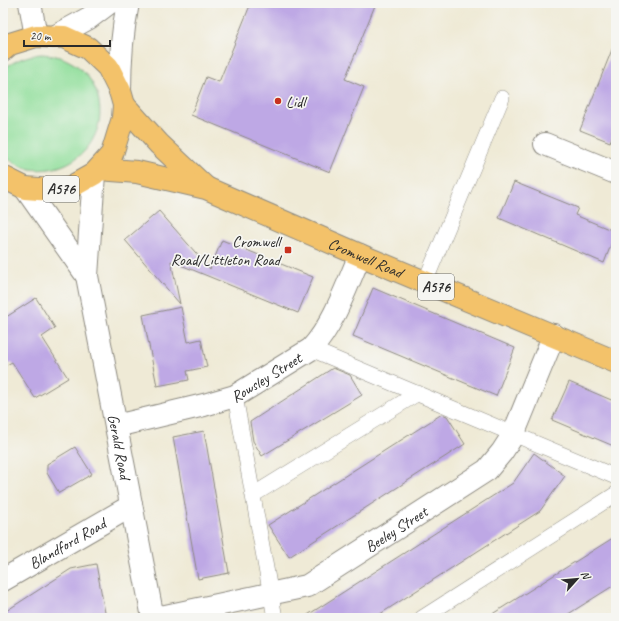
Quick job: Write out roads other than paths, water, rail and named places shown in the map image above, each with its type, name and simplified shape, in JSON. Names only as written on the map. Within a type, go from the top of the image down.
[{"type":"highway","name":"A576","points":[[3,50],[10,44],[45,36],[64,37],[88,48],[108,67],[122,98],[123,118],[112,154],[96,171],[71,187],[52,190],[25,188],[3,177]]},
{"type":"highway","name":"Cromwell Road","points":[[122,98],[159,144],[206,188]]},
{"type":"highway","name":"Cromwell Road","points":[[96,171],[137,172],[206,188],[360,255],[616,362]]},
{"type":"street","points":[[30,3],[45,36],[89,18],[109,3]]},
{"type":"street","points":[[122,98],[120,56],[128,3]]},
{"type":"street","points":[[545,144],[616,173]]},
{"type":"street","name":"Gerald Road","points":[[96,171],[88,276],[153,618]]},
{"type":"street","name":"Gerald Road","points":[[25,188],[88,276]]},
{"type":"street","name":"Rowsley Street","points":[[116,426],[204,406],[235,396],[311,349],[327,328],[360,255]]},
{"type":"street","name":"Beeley Street","points":[[156,618],[307,586],[487,470],[502,452],[513,435],[554,335]]},
{"type":"street","name":"Blandford Road","points":[[3,580],[131,506]]},
{"type":"lane","points":[[425,282],[502,98]]},
{"type":"lane","points":[[311,349],[418,392],[513,435],[616,477]]},
{"type":"lane","points":[[253,495],[418,392]]},
{"type":"lane","points":[[235,396],[275,618]]},
{"type":"lane","points":[[422,618],[616,494]]},
{"type":"place","name":"Lidl","points":[[278,101]]},
{"type":"place","name":"Cromwell Road/Littleton Road","points":[[288,250]]}]
